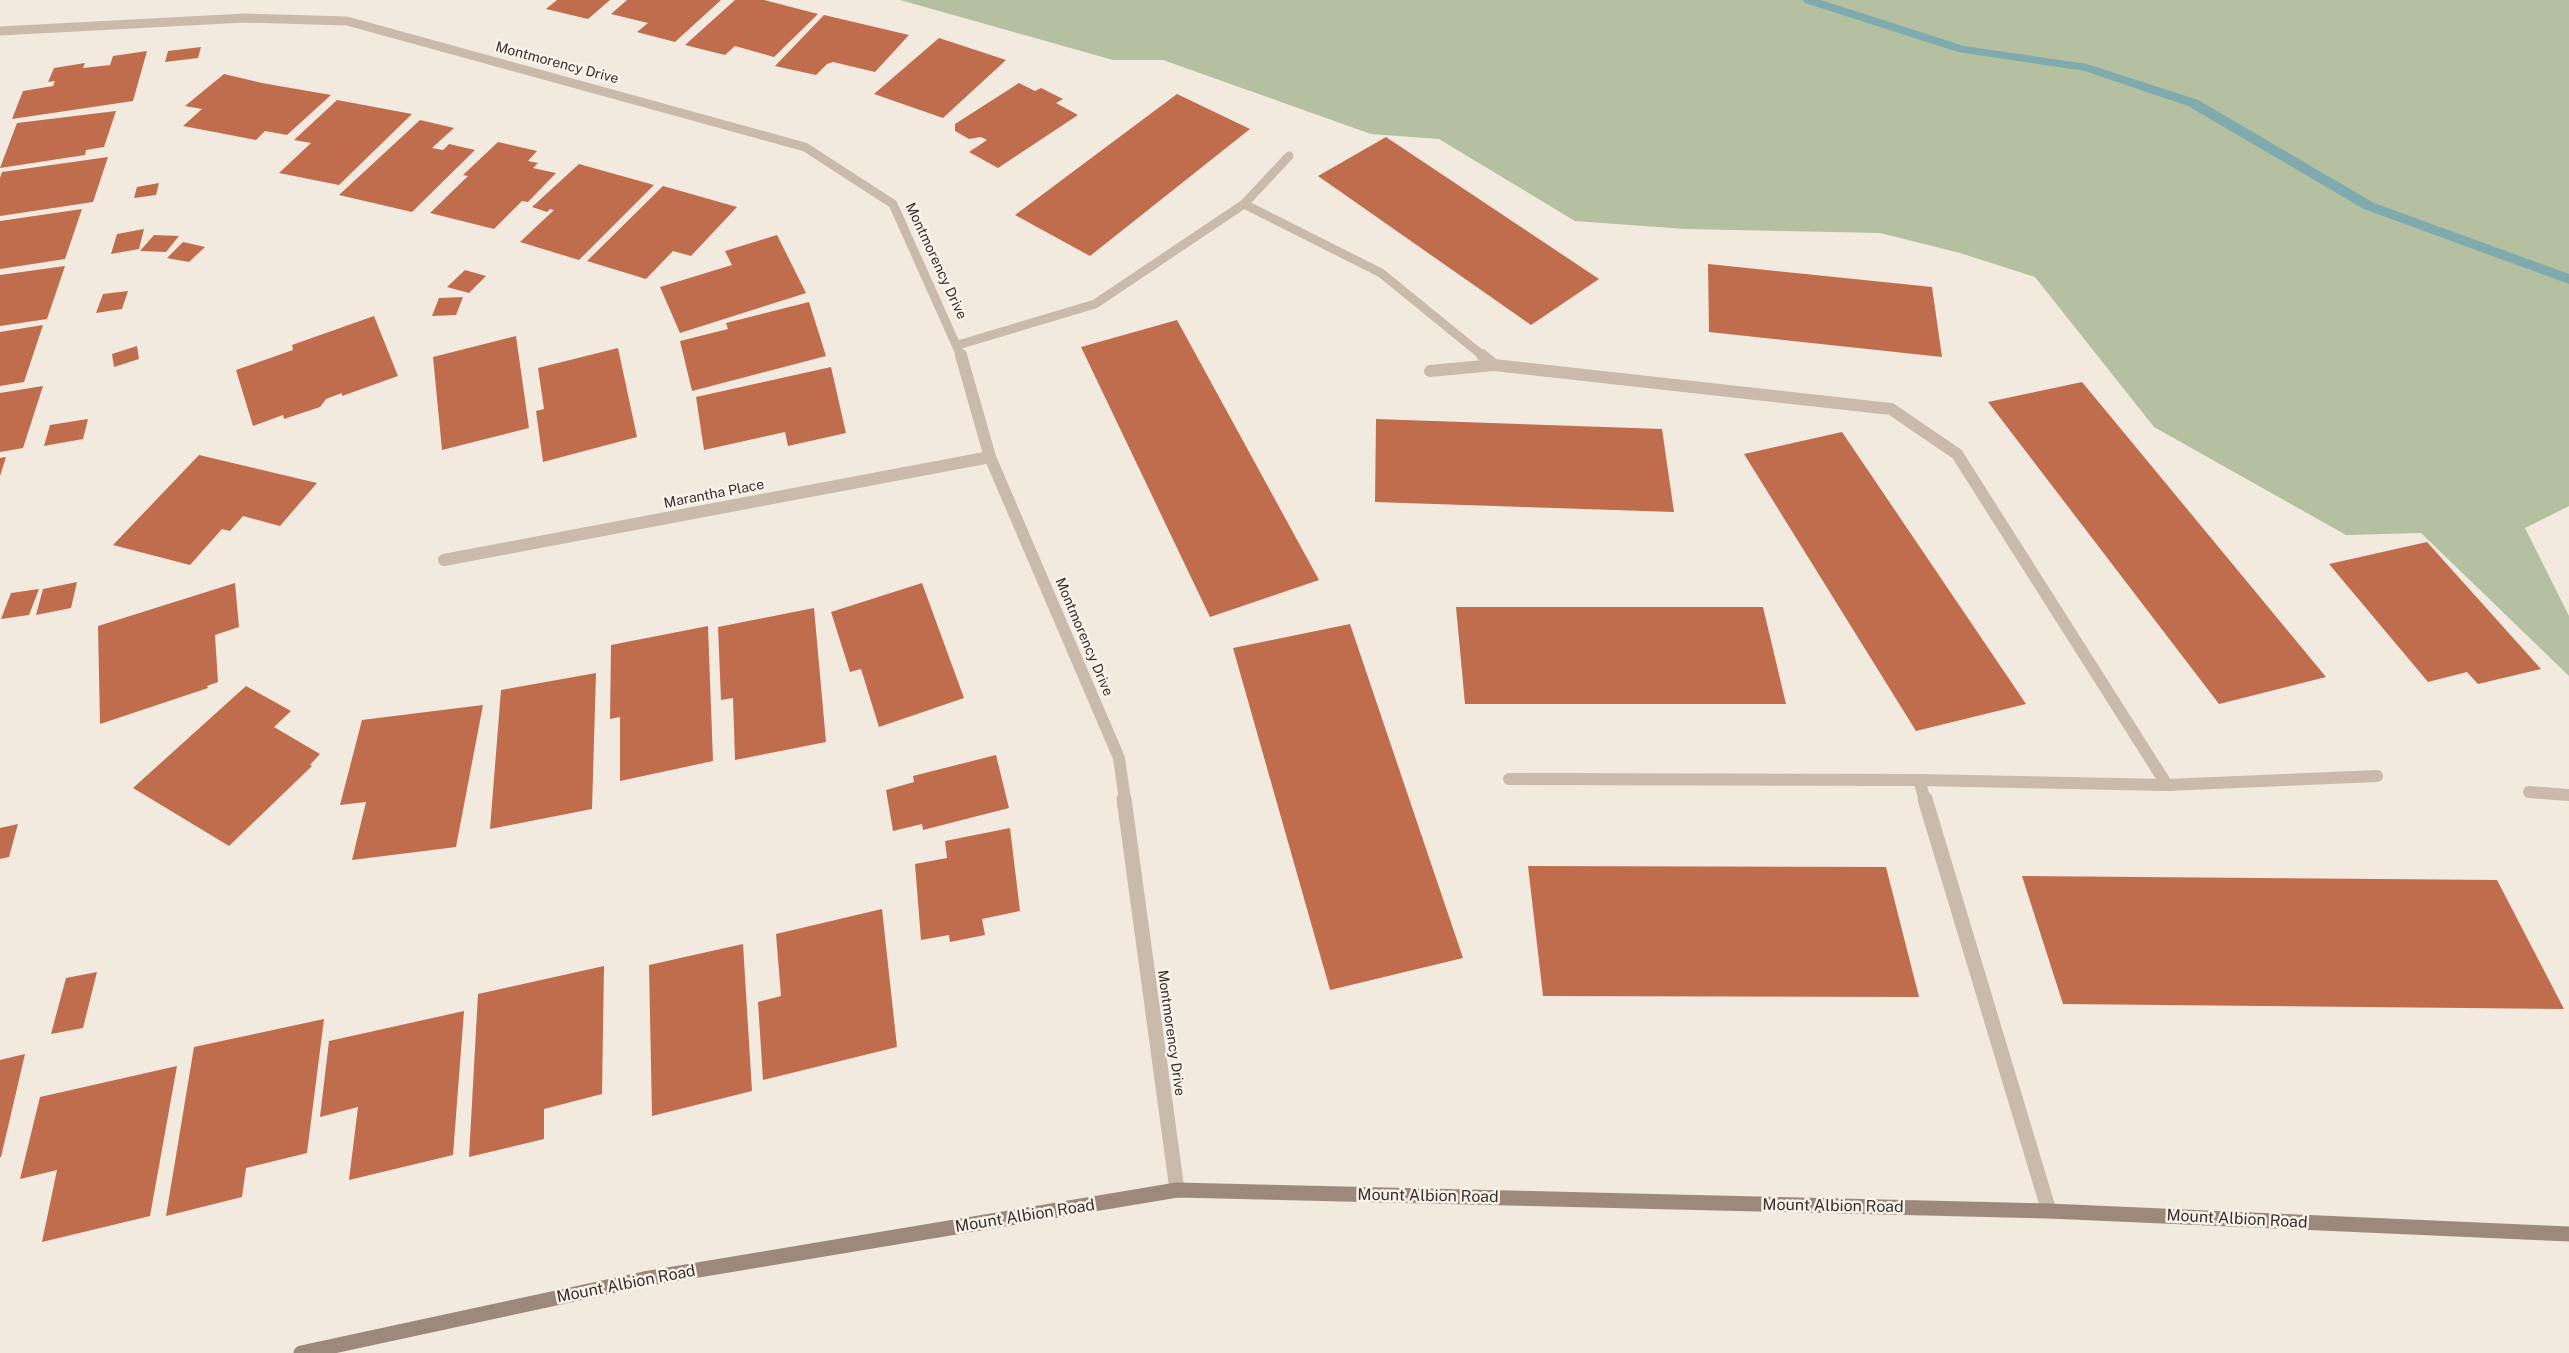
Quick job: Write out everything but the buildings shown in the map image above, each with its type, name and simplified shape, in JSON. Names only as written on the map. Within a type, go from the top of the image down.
[{"type":"street","name":"Montmorency Drive","points":[[0,31],[246,18],[347,21],[805,147],[893,204],[958,345],[990,457],[1120,758],[1177,1190]]},
{"type":"street","points":[[958,345],[1095,304],[1244,204],[1289,156]]},
{"type":"street","points":[[1244,204],[1381,273],[1494,365]]},
{"type":"street","points":[[1430,372],[1494,365],[1891,409],[1957,454],[2166,785]]},
{"type":"street","name":"Marantha Place","points":[[444,560],[990,457]]},
{"type":"street","points":[[1509,779],[1919,780],[2166,785],[2377,776]]},
{"type":"street","points":[[1919,780],[2049,1211]]},
{"type":"street","points":[[2529,792],[2569,795]]},
{"type":"street","name":"Mount Albion Road","points":[[301,1353],[644,1279],[1177,1190],[2049,1211],[2569,1234]]},
{"type":"green space","points":[[900,0],[2569,0],[2569,506],[2525,528],[2569,616],[2569,676],[2421,533],[2346,535],[2154,427],[2035,277],[1960,253],[1880,233],[1685,229],[1575,221],[1439,139],[1371,134],[1163,60],[1113,60]]},
{"type":"waterway","points":[[1809,0],[1962,49],[2087,68],[2193,103],[2369,206],[2569,279]]}]
